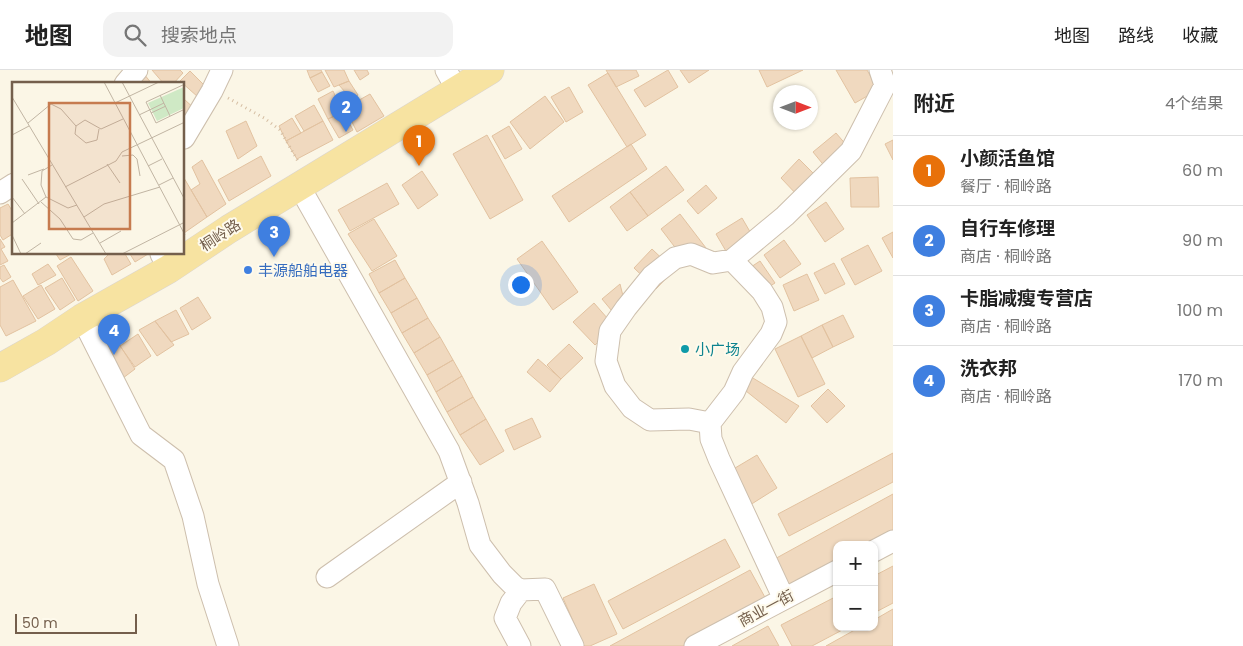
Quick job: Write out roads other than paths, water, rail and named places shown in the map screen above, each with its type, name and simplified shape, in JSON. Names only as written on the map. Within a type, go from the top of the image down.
[{"type":"main road","name":"桐岭路","points":[[185,251],[229,228],[304,183],[452,80],[490,70]]},
{"type":"main road","name":"桐岭路","points":[[0,368],[46,342],[178,255]]},
{"type":"street","points":[[127,82],[137,70]]},
{"type":"street","points":[[185,136],[222,70]]},
{"type":"street","points":[[710,423],[689,419],[650,420],[632,408],[615,386],[606,361],[610,331],[652,276],[675,258],[691,254],[713,263],[732,260],[785,216],[851,151],[885,84],[880,70]]},
{"type":"street","points":[[304,183],[449,450],[480,545],[502,574],[515,587],[521,590],[545,589],[573,646]]},
{"type":"street","points":[[0,193],[12,185]]},
{"type":"street","points":[[732,260],[762,291],[772,307],[776,322],[771,334],[743,372],[734,392],[710,423],[711,438],[784,599]]},
{"type":"street","points":[[82,318],[141,435],[174,460],[193,516],[208,584],[228,646]]},
{"type":"street","points":[[327,577],[461,482]]},
{"type":"street","points":[[878,549],[893,541]]},
{"type":"street","name":"商业一街","points":[[695,646],[833,573]]},
{"type":"street","points":[[520,646],[505,618],[511,603],[521,590]]},
{"type":"place","name":"自行车修理","points":[[346,132]]},
{"type":"place","name":"小颜活鱼馆","points":[[419,166]]},
{"type":"place","name":"卡脂减瘦专营店","points":[[274,257]]},
{"type":"place","name":"丰源船舶电器","points":[[248,270]]},
{"type":"place","name":"小广场","points":[[685,349]]},
{"type":"place","name":"洗衣邦","points":[[114,355]]}]
